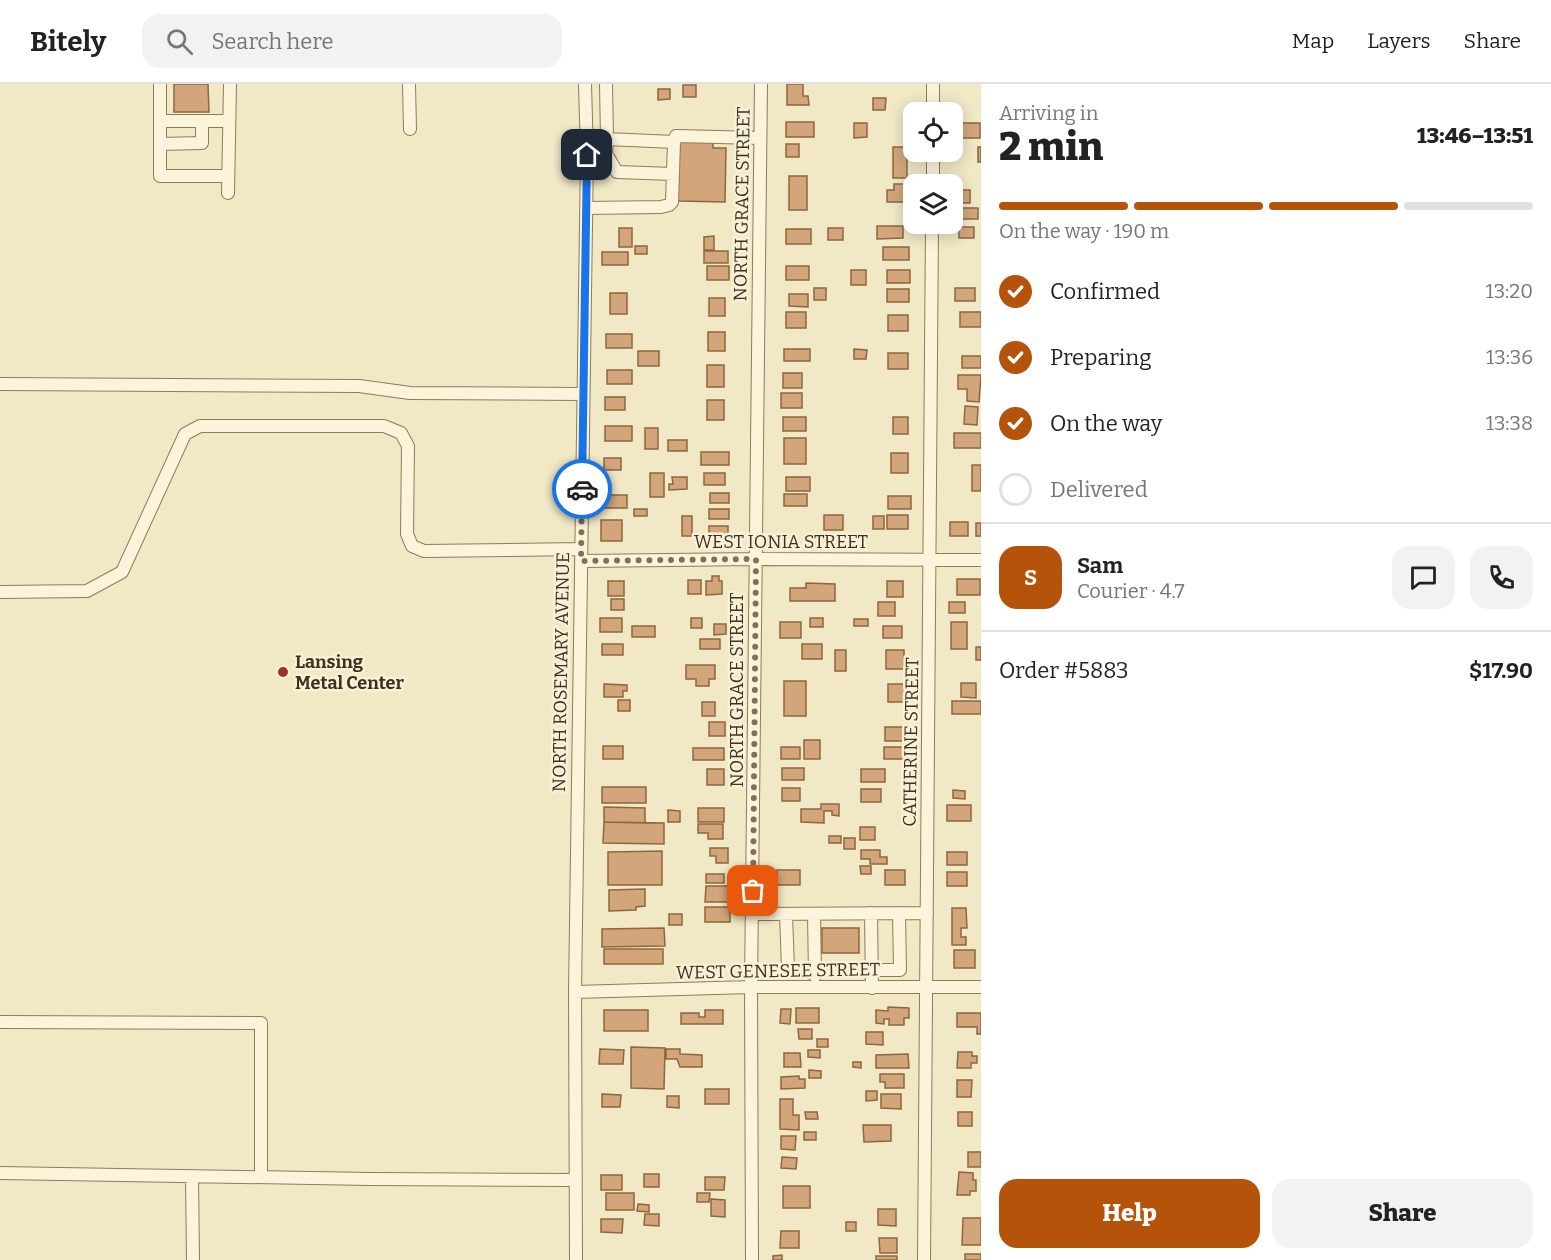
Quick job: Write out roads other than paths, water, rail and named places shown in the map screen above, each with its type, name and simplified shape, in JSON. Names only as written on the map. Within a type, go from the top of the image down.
[{"type":"street","points":[[160,84],[160,176],[228,176]]},
{"type":"street","points":[[228,193],[230,84]]},
{"type":"street","points":[[409,84],[410,129]]},
{"type":"street","name":"NORTH ROSEMARY AVENUE","points":[[576,1260],[575,992],[587,155],[585,84]]},
{"type":"street","points":[[606,84],[606,154],[617,172],[673,174]]},
{"type":"street","name":"NORTH GRACE STREET","points":[[752,1260],[751,987],[761,84]]},
{"type":"street","points":[[933,84],[933,102]]},
{"type":"street","points":[[585,102],[606,104]]},
{"type":"street","points":[[160,121],[229,121]]},
{"type":"street","points":[[160,144],[202,143],[202,121]]},
{"type":"street","points":[[586,208],[669,205],[672,202],[676,136],[760,138]]},
{"type":"street","points":[[607,139],[674,142]]},
{"type":"street","points":[[587,155],[606,154]]},
{"type":"street","name":"CATHERINE STREET","points":[[924,1260],[932,234]]},
{"type":"street","points":[[0,384],[359,386],[410,393],[583,394]]},
{"type":"street","name":"WEST IONIA STREET","points":[[0,592],[87,591],[122,572],[185,434],[200,426],[384,426],[401,433],[408,446],[407,534],[412,546],[424,550],[756,559],[981,560]]},
{"type":"street","points":[[871,913],[872,987]]},
{"type":"street","points":[[871,970],[900,970],[899,913]]},
{"type":"street","points":[[753,914],[927,913]]},
{"type":"street","points":[[786,914],[788,969],[815,969]]},
{"type":"street","points":[[814,914],[815,988]]},
{"type":"street","name":"WEST GENESEE STREET","points":[[575,992],[751,987],[981,987]]},
{"type":"street","points":[[0,1022],[261,1023],[261,1177]]},
{"type":"street","points":[[0,1173],[576,1180]]},
{"type":"street","points":[[192,1176],[193,1260]]},
{"type":"place","name":"Lansing Metal Center","points":[[283,672]]}]
